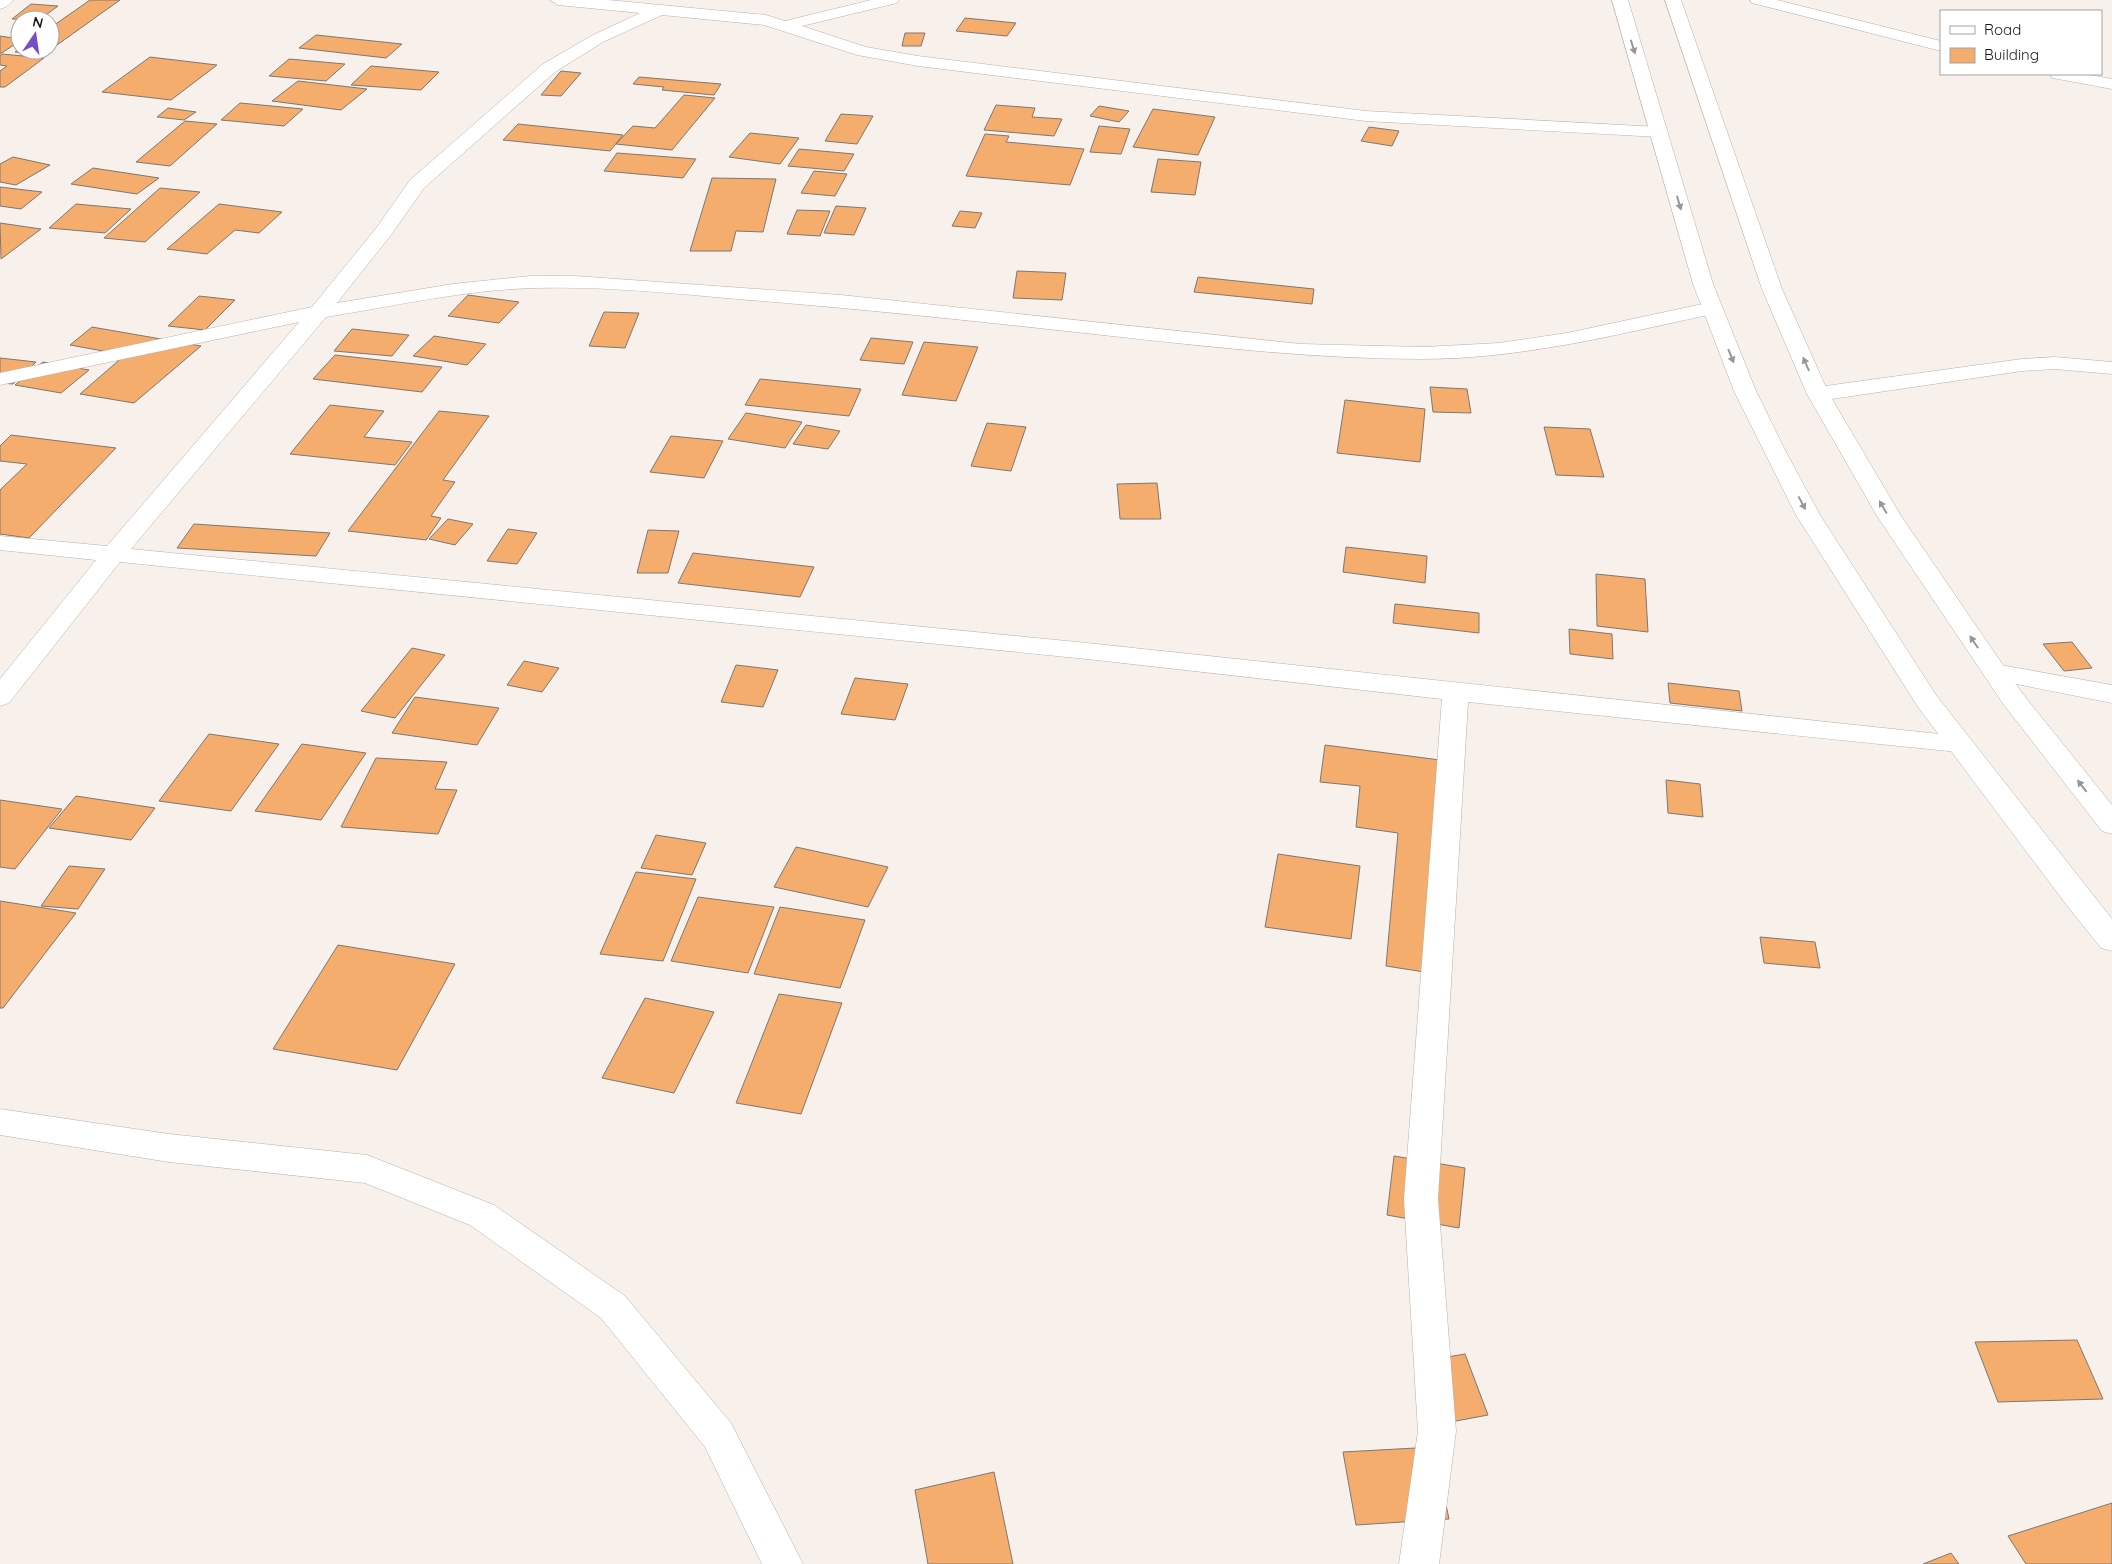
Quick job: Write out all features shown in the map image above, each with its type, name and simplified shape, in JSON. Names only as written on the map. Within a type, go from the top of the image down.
[{"type":"street","points":[[0,4],[6,0]]},
{"type":"street","points":[[558,0],[748,16],[787,25],[862,51],[918,61],[1298,108],[1366,116],[1658,132]]},
{"type":"street","points":[[787,25],[891,0]]},
{"type":"street","points":[[1620,0],[1712,308],[1745,390],[1808,515],[1927,701],[2075,895],[2112,940]]},
{"type":"street","points":[[1673,0],[1772,289],[1818,394],[1889,516],[1994,672],[2013,699],[2112,824]]},
{"type":"street","points":[[1758,0],[1940,46]]},
{"type":"street","points":[[0,697],[113,555],[384,231],[417,184],[466,138],[549,68],[597,39],[660,9]]},
{"type":"street","points":[[2063,75],[2112,84]]},
{"type":"street","points":[[0,379],[318,312],[463,289],[530,282],[576,282],[841,301],[1301,350],[1424,354],[1499,350],[1567,339],[1712,308]]},
{"type":"street","points":[[1818,394],[2022,365],[2055,363],[2112,368]]},
{"type":"street","points":[[0,542],[113,555],[1087,651],[1456,692],[1958,743]]},
{"type":"street","points":[[1994,672],[2112,694]]},
{"type":"street","points":[[1419,1564],[1437,1431],[1421,1199],[1456,692]]},
{"type":"street","points":[[0,1122],[169,1148],[367,1169],[482,1215],[613,1307],[718,1435],[783,1564]]},
{"type":"building","points":[[90,0],[120,0],[60,43],[60,21]]},
{"type":"building","points":[[31,4],[58,6],[53,10],[23,10]]},
{"type":"building","points":[[965,18],[1016,23],[1007,36],[956,31]]},
{"type":"building","points":[[905,33],[925,33],[921,46],[902,46]]},
{"type":"building","points":[[316,35],[402,44],[386,58],[299,48]]},
{"type":"building","points":[[0,36],[10,38],[10,48],[0,54]]},
{"type":"building","points":[[2,54],[10,55],[10,60],[41,60],[5,87],[0,87],[0,71],[7,66],[0,65],[0,56]]},
{"type":"building","points":[[150,57],[217,65],[171,100],[102,92]]},
{"type":"building","points":[[289,59],[345,64],[326,81],[269,76]]},
{"type":"building","points":[[371,66],[439,72],[421,90],[351,85]]},
{"type":"building","points":[[561,71],[581,73],[561,96],[541,95]]},
{"type":"building","points":[[639,77],[721,84],[714,95],[662,90],[664,87],[633,84]]},
{"type":"building","points":[[298,81],[367,89],[341,110],[272,101]]},
{"type":"building","points":[[684,95],[715,98],[672,150],[616,144],[633,126],[655,128]]},
{"type":"building","points":[[240,103],[303,109],[284,126],[221,120]]},
{"type":"building","points":[[996,105],[1035,108],[1032,117],[1062,119],[1054,136],[984,130]]},
{"type":"building","points":[[1099,106],[1129,111],[1119,122],[1090,116]]},
{"type":"building","points":[[168,108],[196,112],[184,120],[157,117]]},
{"type":"building","points":[[1153,109],[1215,117],[1198,155],[1133,147]]},
{"type":"building","points":[[841,114],[873,116],[857,144],[825,141]]},
{"type":"building","points":[[185,121],[217,124],[170,166],[136,162]]},
{"type":"building","points":[[518,124],[623,135],[610,151],[503,140]]},
{"type":"building","points":[[1099,126],[1130,129],[1121,154],[1090,152]]},
{"type":"building","points":[[1369,127],[1399,131],[1392,146],[1361,141]]},
{"type":"building","points":[[750,133],[799,138],[780,164],[729,157]]},
{"type":"building","points":[[985,134],[1009,136],[1006,142],[1084,149],[1070,185],[966,176]]},
{"type":"building","points":[[799,149],[854,154],[844,171],[788,166]]},
{"type":"building","points":[[617,153],[696,159],[683,178],[604,171]]},
{"type":"building","points":[[13,157],[50,165],[16,185],[0,182],[0,164]]},
{"type":"building","points":[[1158,159],[1201,162],[1195,195],[1151,192]]},
{"type":"building","points":[[93,168],[159,178],[137,194],[71,184]]},
{"type":"building","points":[[814,171],[847,174],[835,196],[801,193]]},
{"type":"building","points":[[712,178],[776,179],[763,232],[736,231],[731,251],[690,251]]},
{"type":"building","points":[[0,187],[42,192],[21,209],[0,206]]},
{"type":"building","points":[[160,188],[200,192],[145,242],[104,238]]},
{"type":"building","points":[[76,204],[131,209],[105,233],[49,228]]},
{"type":"building","points":[[219,204],[282,212],[259,233],[235,230],[207,254],[167,249]]},
{"type":"building","points":[[836,206],[866,208],[854,235],[824,233]]},
{"type":"building","points":[[797,210],[830,211],[820,236],[787,234]]},
{"type":"building","points":[[960,211],[982,213],[975,228],[952,226]]},
{"type":"building","points":[[0,223],[41,229],[1,259]]},
{"type":"building","points":[[1017,271],[1066,273],[1062,300],[1013,298]]},
{"type":"building","points":[[1198,277],[1314,289],[1312,304],[1194,292]]},
{"type":"building","points":[[468,295],[519,302],[499,323],[448,316]]},
{"type":"building","points":[[199,296],[235,300],[205,330],[168,326]]},
{"type":"building","points":[[604,312],[639,313],[625,348],[589,346]]},
{"type":"building","points":[[92,327],[201,346],[134,403],[80,394],[125,355],[70,345]]},
{"type":"building","points":[[352,329],[409,335],[392,356],[334,351]]},
{"type":"building","points":[[434,336],[486,344],[467,365],[413,356]]},
{"type":"building","points":[[871,338],[913,342],[904,364],[860,360]]},
{"type":"building","points":[[924,342],[978,347],[956,401],[902,395]]},
{"type":"building","points":[[335,355],[442,367],[422,392],[313,379]]},
{"type":"building","points":[[0,358],[36,362],[13,384],[0,383]]},
{"type":"building","points":[[43,362],[89,370],[61,393],[15,385]]},
{"type":"building","points":[[760,379],[861,389],[849,416],[745,405]]},
{"type":"building","points":[[1430,387],[1467,389],[1471,413],[1433,412]]},
{"type":"building","points":[[1345,400],[1425,409],[1420,462],[1337,453]]},
{"type":"building","points":[[330,405],[384,411],[364,437],[412,442],[395,465],[290,454]]},
{"type":"building","points":[[439,411],[489,416],[443,480],[455,482],[431,516],[441,518],[426,540],[348,531]]},
{"type":"building","points":[[746,413],[802,422],[785,448],[728,439]]},
{"type":"building","points":[[987,423],[1026,427],[1011,471],[971,466]]},
{"type":"building","points":[[806,425],[840,431],[828,449],[793,444]]},
{"type":"building","points":[[1544,427],[1590,429],[1604,477],[1556,475]]},
{"type":"building","points":[[11,435],[116,448],[29,538],[0,534],[0,490],[27,464],[0,461],[0,446]]},
{"type":"building","points":[[671,436],[723,441],[704,478],[650,472]]},
{"type":"building","points":[[1157,483],[1161,519],[1120,519],[1117,484]]},
{"type":"building","points":[[448,519],[473,524],[455,545],[429,539]]},
{"type":"building","points":[[194,524],[330,533],[316,556],[177,548]]},
{"type":"building","points":[[508,529],[537,533],[517,564],[487,561]]},
{"type":"building","points":[[648,530],[679,531],[668,573],[637,573]]},
{"type":"building","points":[[1346,547],[1427,556],[1425,583],[1343,572]]},
{"type":"building","points":[[693,553],[814,567],[800,597],[678,583]]},
{"type":"building","points":[[1596,574],[1645,579],[1648,632],[1597,626]]},
{"type":"building","points":[[1395,604],[1479,613],[1479,633],[1393,623]]},
{"type":"building","points":[[1569,629],[1612,634],[1613,659],[1570,654]]},
{"type":"building","points":[[2072,642],[2092,668],[2064,671],[2043,644]]},
{"type":"building","points":[[412,648],[445,655],[395,718],[361,711]]},
{"type":"building","points":[[524,661],[559,668],[542,692],[507,685]]},
{"type":"building","points":[[736,665],[778,670],[763,707],[721,702]]},
{"type":"building","points":[[855,678],[908,684],[895,720],[841,714]]},
{"type":"building","points":[[1668,683],[1739,691],[1742,711],[1670,703]]},
{"type":"building","points":[[415,697],[499,708],[477,745],[392,733]]},
{"type":"building","points":[[209,734],[279,744],[231,811],[159,801]]},
{"type":"building","points":[[302,744],[366,753],[321,820],[255,811]]},
{"type":"building","points":[[1325,745],[1463,763],[1450,976],[1386,966],[1398,833],[1356,827],[1360,786],[1320,782]]},
{"type":"building","points":[[376,758],[447,762],[435,789],[457,790],[438,834],[341,827]]},
{"type":"building","points":[[1666,780],[1700,784],[1703,817],[1668,813]]},
{"type":"building","points":[[76,796],[155,808],[131,840],[49,828]]},
{"type":"building","points":[[0,800],[62,809],[15,869],[0,867]]},
{"type":"building","points":[[656,835],[706,843],[692,875],[641,868]]},
{"type":"building","points":[[796,847],[888,867],[868,907],[774,887]]},
{"type":"building","points":[[1278,854],[1360,866],[1351,939],[1265,927]]},
{"type":"building","points":[[69,866],[105,869],[78,909],[41,906]]},
{"type":"building","points":[[636,872],[696,879],[663,961],[600,954]]},
{"type":"building","points":[[698,897],[774,907],[748,973],[671,961]]},
{"type":"building","points":[[0,901],[76,913],[3,1008],[0,1008]]},
{"type":"building","points":[[780,907],[865,920],[840,988],[754,974]]},
{"type":"building","points":[[1760,937],[1815,942],[1820,968],[1764,963]]},
{"type":"building","points":[[338,945],[455,964],[397,1070],[273,1049]]},
{"type":"building","points":[[779,994],[842,1003],[801,1114],[736,1103]]},
{"type":"building","points":[[645,998],[714,1012],[674,1093],[602,1078]]},
{"type":"building","points":[[1394,1156],[1465,1168],[1459,1228],[1387,1215]]},
{"type":"building","points":[[2077,1340],[2103,1399],[1998,1402],[1975,1342]]},
{"type":"building","points":[[1465,1354],[1488,1415],[1440,1424],[1418,1362]]},
{"type":"building","points":[[1434,1447],[1449,1519],[1356,1525],[1343,1452]]},
{"type":"building","points":[[994,1472],[1013,1564],[928,1564],[915,1490]]},
{"type":"building","points":[[2112,1503],[2112,1564],[2026,1564],[2008,1536]]},
{"type":"building","points":[[1951,1553],[1959,1564],[1923,1564]]}]
